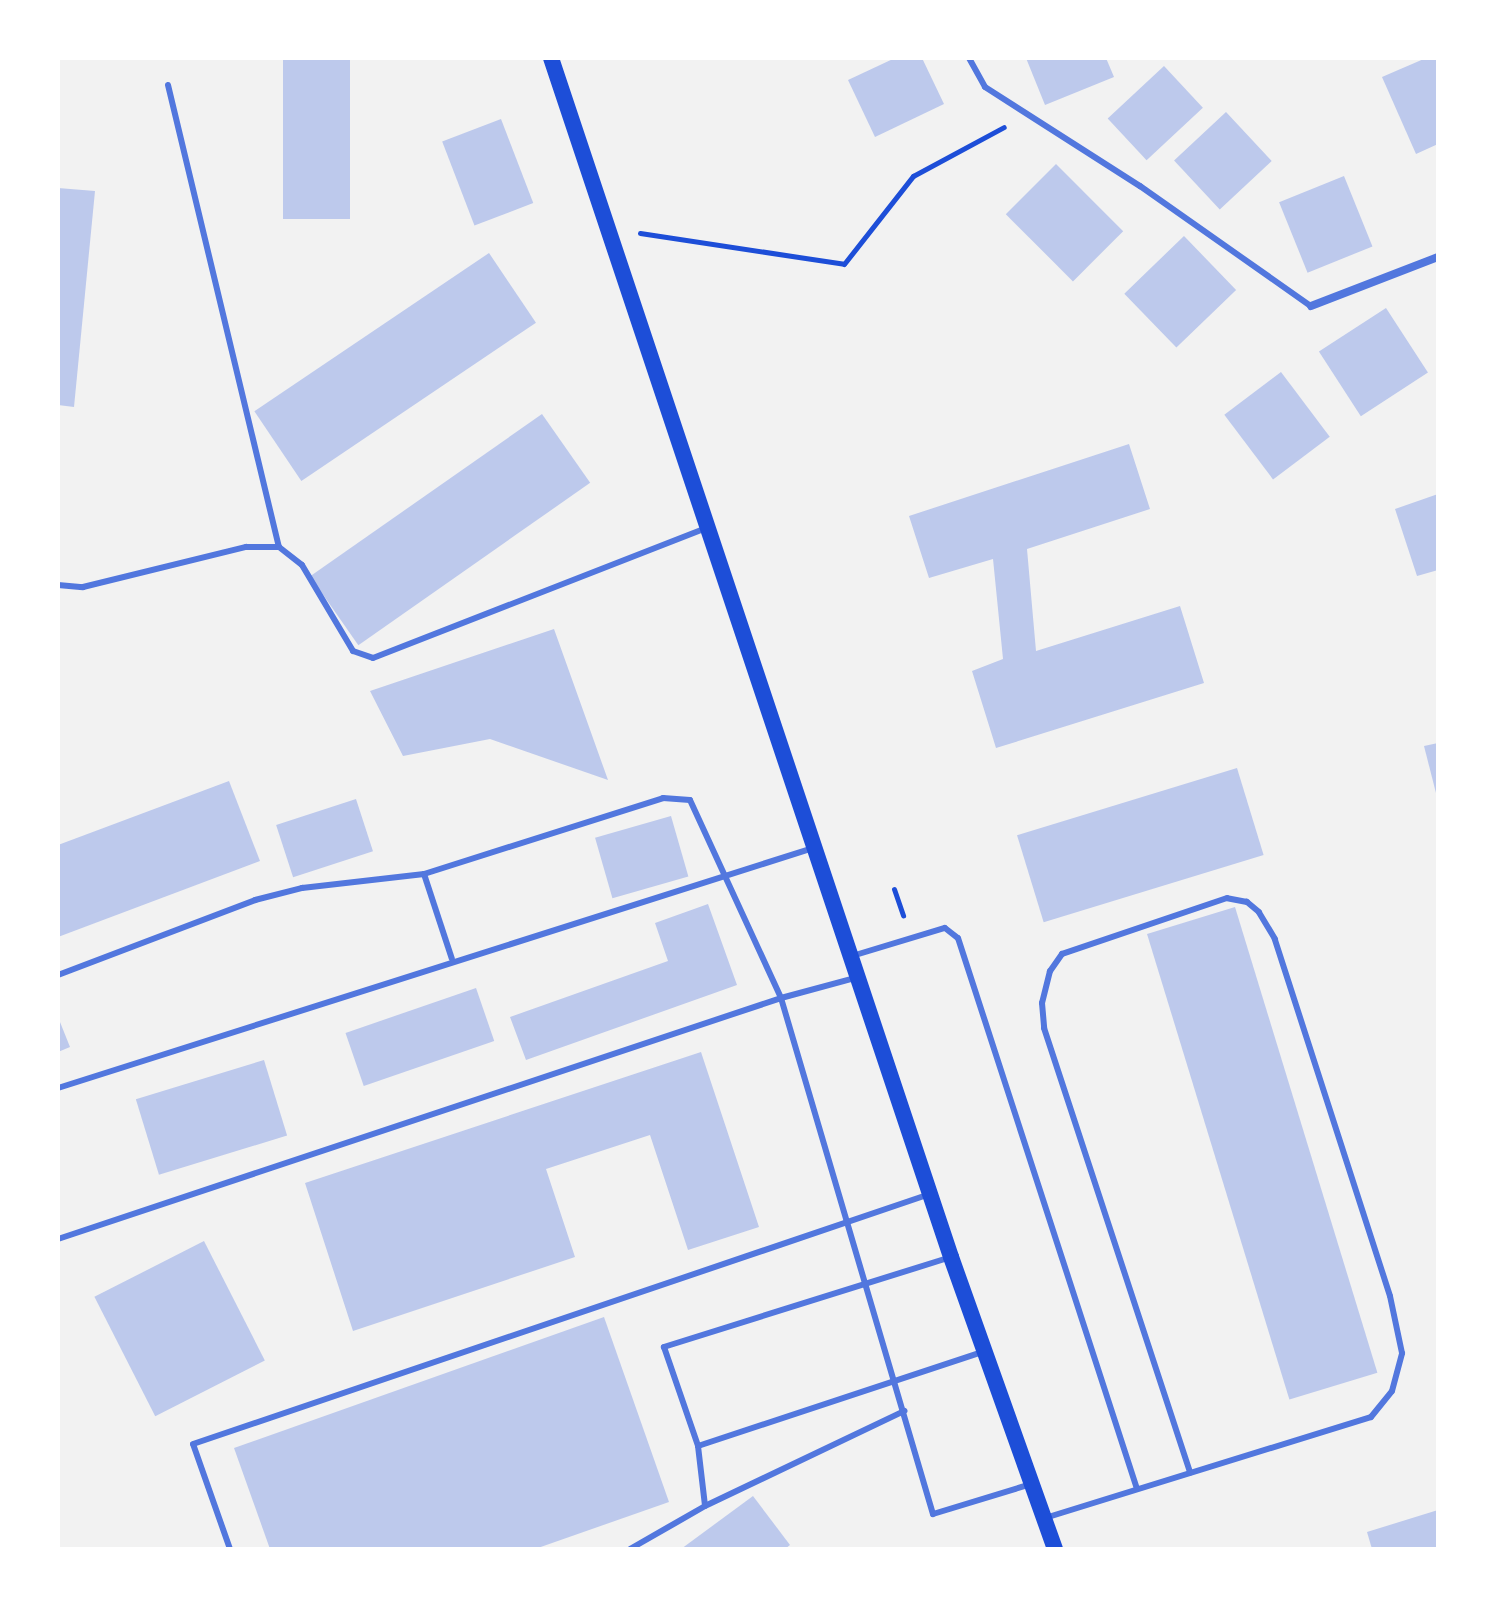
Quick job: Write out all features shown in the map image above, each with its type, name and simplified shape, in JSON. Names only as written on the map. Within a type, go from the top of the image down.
[{"type":"main road","points":[[551,58],[951,1257],[1055,1549]]},
{"type":"street","points":[[1311,306],[1438,257]]},
{"type":"lane","points":[[969,58],[985,87],[1311,306]]},
{"type":"lane","points":[[168,85],[279,547]]},
{"type":"lane","points":[[58,585],[83,587],[246,547],[279,547],[302,565],[353,651],[373,658],[706,528]]},
{"type":"lane","points":[[58,975],[255,900],[302,888],[424,874],[673,796],[694,805],[781,998],[850,1219],[933,1514],[1031,1484]]},
{"type":"lane","points":[[58,1088],[452,959],[729,878],[813,848]]},
{"type":"lane","points":[[424,874],[452,959]]},
{"type":"lane","points":[[1045,1518],[1371,1417],[1392,1391],[1402,1353],[1390,1296],[1275,939],[1253,907],[1227,898],[1062,954],[1050,971],[1042,1003],[1044,1028],[1190,1473]]},
{"type":"lane","points":[[852,956],[945,928],[958,938],[1137,1489]]},
{"type":"lane","points":[[58,1239],[781,998],[859,977]]},
{"type":"lane","points":[[230,1549],[193,1444],[931,1194]]},
{"type":"lane","points":[[705,1506],[698,1446],[664,1347],[951,1257]]},
{"type":"lane","points":[[698,1446],[985,1351]]},
{"type":"lane","points":[[630,1549],[705,1506],[904,1411]]},
{"type":"path","points":[[607,228],[844,264],[913,176],[1028,114]]},
{"type":"building","points":[[283,58],[350,58],[350,219],[283,219]]},
{"type":"building","points":[[895,58],[922,58],[944,104],[875,137],[848,80]]},
{"type":"building","points":[[1026,58],[1106,58],[1114,77],[1045,105]]},
{"type":"building","points":[[1426,58],[1438,58],[1438,144],[1416,154],[1382,77]]},
{"type":"building","points":[[1164,66],[1203,108],[1147,160],[1108,119]]},
{"type":"building","points":[[1226,112],[1272,161],[1220,209],[1174,160]]},
{"type":"building","points":[[501,119],[533,203],[474,226],[442,142]]},
{"type":"building","points":[[1056,164],[1123,231],[1073,281],[1006,214]]},
{"type":"building","points":[[1344,176],[1372,246],[1308,273],[1279,202]]},
{"type":"building","points":[[58,188],[95,191],[74,407],[58,405]]},
{"type":"building","points":[[1184,236],[1236,290],[1176,348],[1124,294]]},
{"type":"building","points":[[489,253],[536,323],[301,481],[254,411]]},
{"type":"building","points":[[1386,308],[1428,373],[1361,416],[1319,352]]},
{"type":"building","points":[[1281,372],[1330,437],[1273,479],[1224,415]]},
{"type":"building","points":[[542,414],[590,483],[358,645],[310,576]]},
{"type":"building","points":[[1129,444],[1150,509],[1027,549],[1036,651],[1180,606],[1204,683],[996,748],[972,671],[1003,659],[993,559],[929,578],[909,516]]},
{"type":"building","points":[[1438,494],[1438,570],[1417,576],[1395,509]]},
{"type":"building","points":[[554,629],[608,780],[490,739],[403,756],[370,691]]},
{"type":"building","points":[[1438,743],[1438,797],[1437,797],[1424,746]]},
{"type":"building","points":[[1237,768],[1264,855],[1044,922],[1017,835]]},
{"type":"building","points":[[229,781],[260,861],[58,937],[58,845]]},
{"type":"building","points":[[356,799],[373,851],[293,877],[276,825]]},
{"type":"building","points":[[671,816],[688,877],[612,898],[595,838]]},
{"type":"building","points":[[708,904],[737,985],[526,1060],[510,1017],[668,961],[655,923]]},
{"type":"building","points":[[1235,907],[1377,1373],[1289,1400],[1147,934]]},
{"type":"building","points":[[476,988],[494,1041],[364,1086],[346,1033]]},
{"type":"building","points":[[58,1017],[70,1047],[58,1052]]},
{"type":"building","points":[[701,1052],[759,1227],[688,1250],[650,1135],[546,1169],[575,1257],[353,1331],[305,1183]]},
{"type":"building","points":[[264,1060],[287,1136],[159,1175],[136,1099]]},
{"type":"building","points":[[204,1241],[265,1360],[155,1416],[94,1297]]},
{"type":"building","points":[[604,1317],[669,1502],[535,1549],[270,1549],[234,1448]]},
{"type":"building","points":[[753,1496],[790,1545],[785,1549],[681,1549]]},
{"type":"building","points":[[1438,1510],[1438,1549],[1372,1549],[1367,1532]]}]
